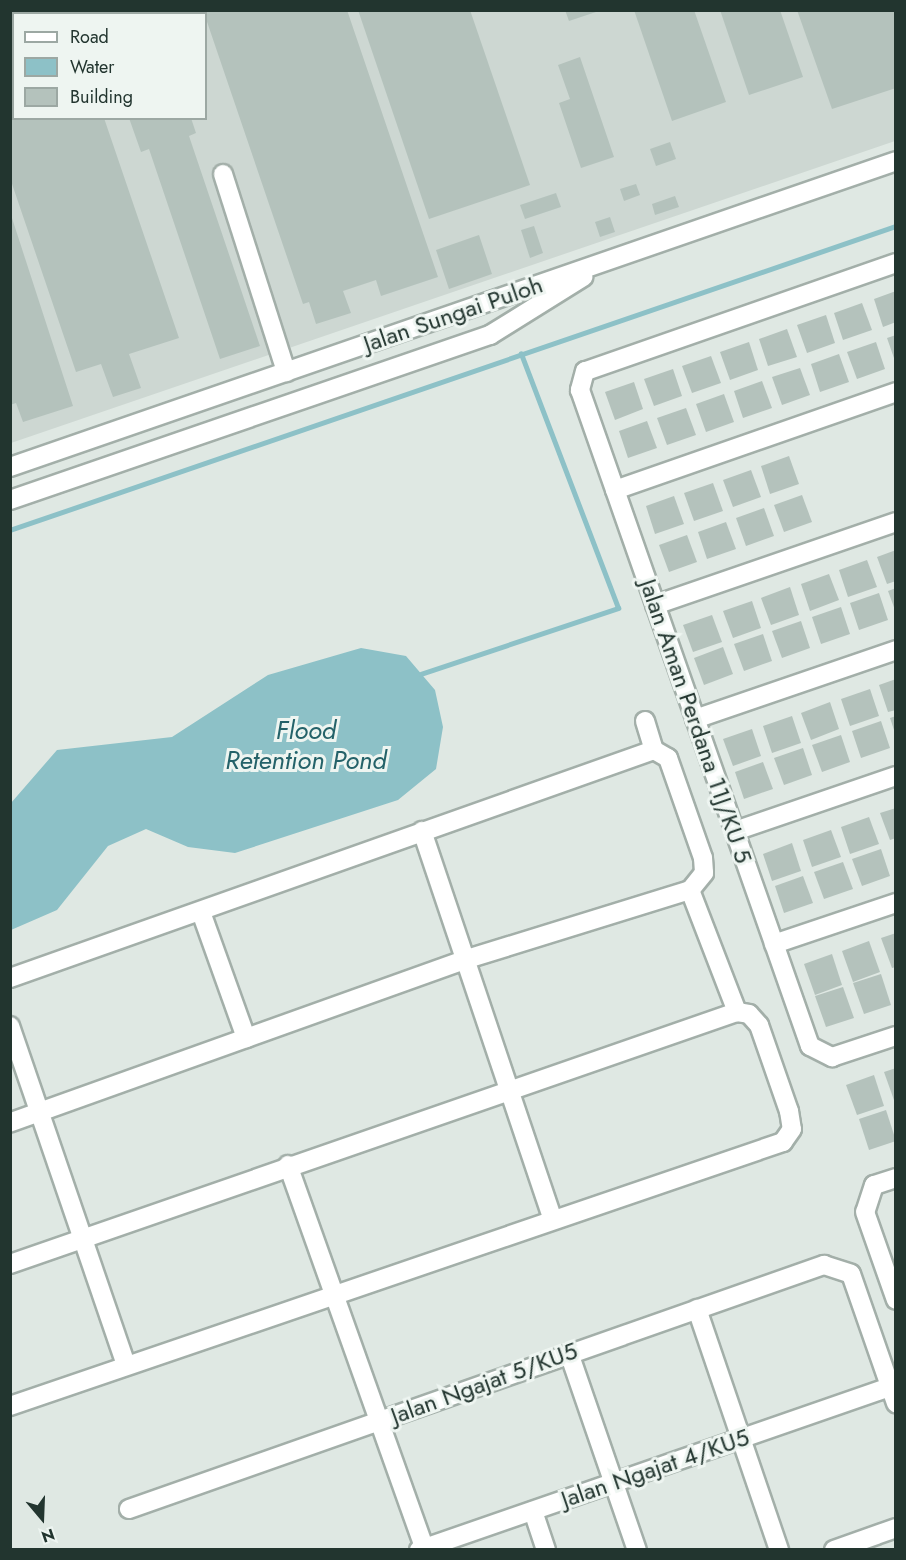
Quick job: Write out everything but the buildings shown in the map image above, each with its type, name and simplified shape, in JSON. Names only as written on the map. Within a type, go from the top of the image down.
[{"type":"street","name":"Jalan Sungai Puloh","points":[[10,467],[896,161]]},
{"type":"street","points":[[223,174],[286,372]]},
{"type":"street","points":[[10,500],[490,335],[610,260]]},
{"type":"street","name":"Jalan Aman Perdana 11J/KU 5","points":[[896,263],[585,371],[580,390],[810,1046],[832,1058],[896,1035]]},
{"type":"street","points":[[615,490],[896,392]]},
{"type":"street","points":[[656,605],[896,522]]},
{"type":"street","points":[[695,719],[896,650]]},
{"type":"street","points":[[10,1123],[41,1114],[467,959],[690,890],[704,873],[703,858],[668,758],[654,750],[645,721]]},
{"type":"street","points":[[10,978],[654,750]]},
{"type":"street","points":[[735,831],[896,776]]},
{"type":"street","points":[[422,831],[553,1220]]},
{"type":"street","points":[[690,890],[737,1012]]},
{"type":"street","points":[[774,944],[896,903]]},
{"type":"street","points":[[201,912],[246,1038]]},
{"type":"street","points":[[10,1264],[509,1087],[737,1012],[749,1014],[759,1025],[789,1112],[792,1129],[783,1143],[553,1220],[334,1298],[126,1365],[10,1406]]},
{"type":"street","points":[[10,1026],[126,1365]]},
{"type":"street","points":[[288,1165],[423,1549]]},
{"type":"street","points":[[895,1298],[865,1212],[874,1185],[896,1178]]},
{"type":"street","name":"Jalan Ngajat 5/KU5","points":[[129,1509],[824,1265],[841,1267],[851,1274],[893,1395]]},
{"type":"street","points":[[697,1309],[779,1550]]},
{"type":"street","points":[[569,1353],[637,1550]]},
{"type":"street","name":"Jalan Ngajat 4/KU5","points":[[423,1549],[741,1438],[893,1395]]},
{"type":"street","points":[[533,1511],[546,1550]]},
{"type":"street","points":[[834,1550],[896,1528]]},
{"type":"shaded area","points":[[10,11],[895,11],[895,141],[11,443]]},
{"type":"water","name":"Flood Retention Pond","points":[[361,648],[406,656],[435,690],[443,727],[436,769],[398,800],[235,853],[188,847],[146,829],[108,846],[57,910],[11,930],[11,803],[57,750],[172,737],[268,675]]},
{"type":"waterway","points":[[10,530],[896,226]]},
{"type":"waterway","points":[[421,674],[618,608],[521,354]]}]
